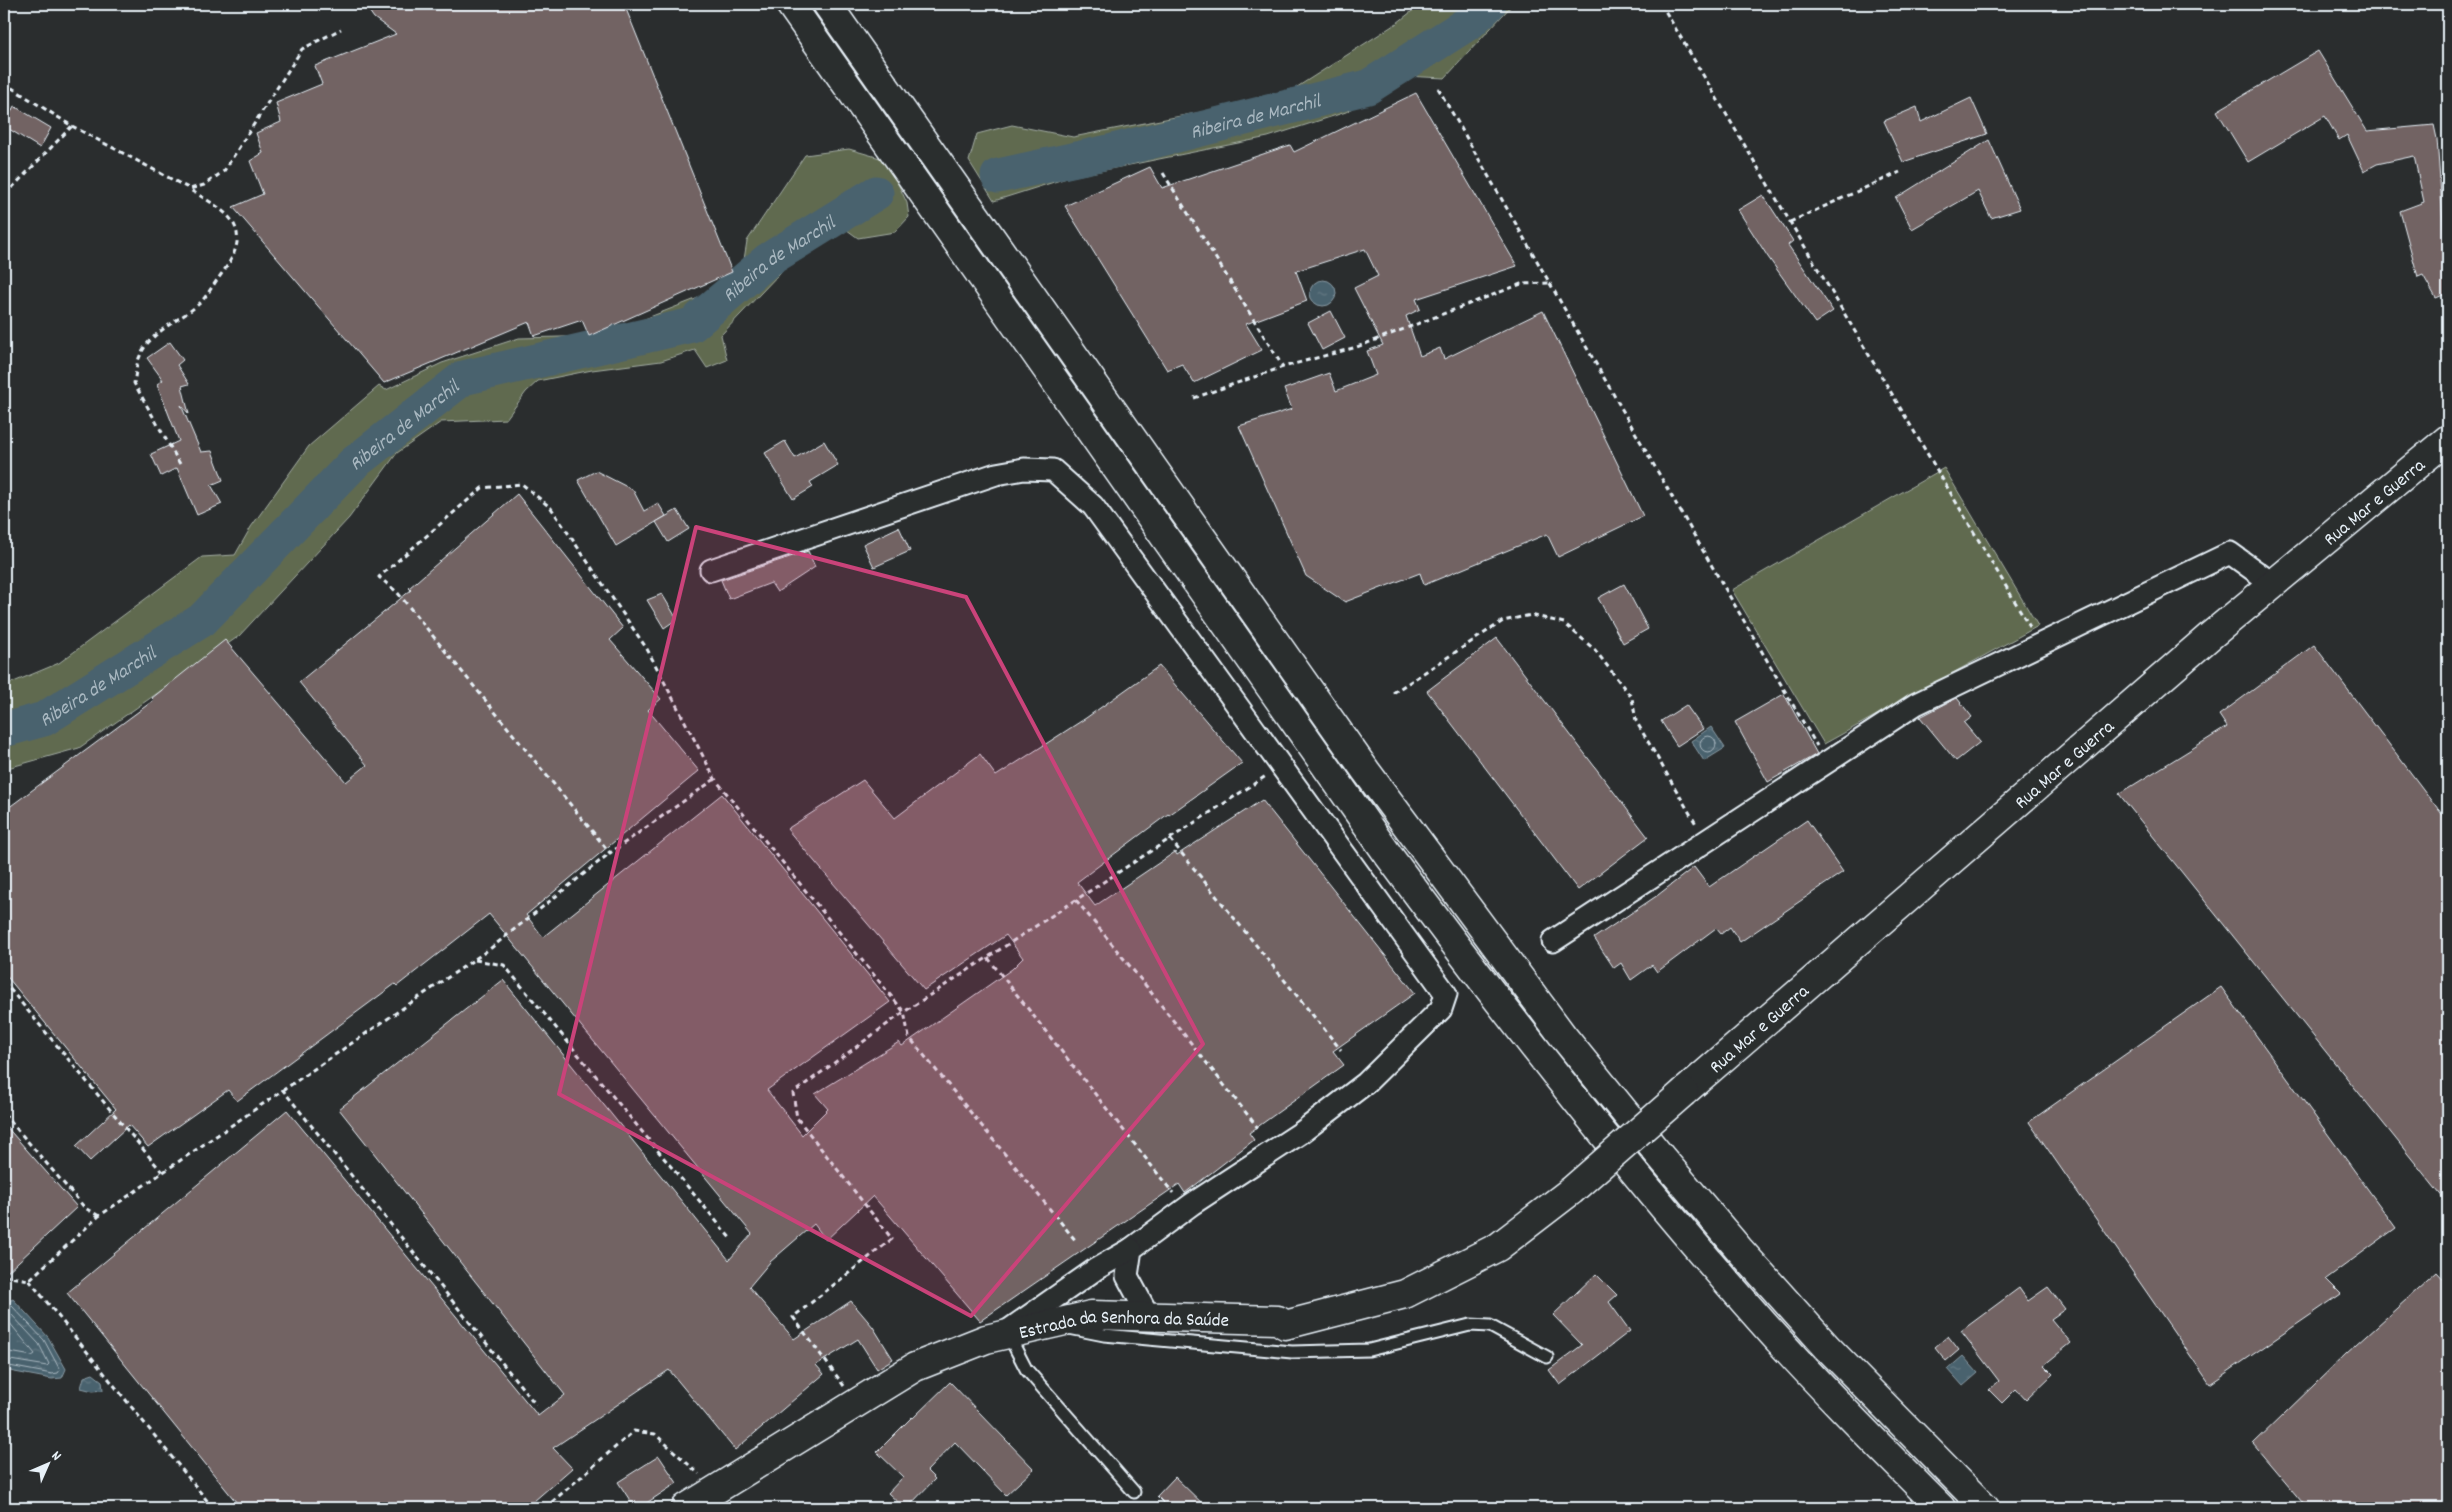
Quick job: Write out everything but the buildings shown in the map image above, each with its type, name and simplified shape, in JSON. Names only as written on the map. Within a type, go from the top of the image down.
[{"type":"main road","points":[[790,4],[1389,856],[1481,980],[1586,1113],[1748,1307],[1849,1416],[1941,1508]]},
{"type":"main road","points":[[827,4],[1366,771],[1563,1036],[1661,1157],[1827,1347],[1985,1508]]},
{"type":"main road","name":"Rua Mar e Guerra","points":[[1571,1191],[2274,584],[2448,439]]},
{"type":"main road","name":"Estrada da Senhora da Saúde","points":[[686,1508],[915,1367],[986,1339],[1092,1316],[1278,1320],[1285,1325],[1405,1294],[1498,1247],[1571,1191]]},
{"type":"street","points":[[711,570],[996,474],[1024,469],[1053,470],[1092,506],[1446,994],[1441,1009],[1366,1083],[1302,1132],[1192,1204],[1130,1249],[1096,1269],[1005,1335]]},
{"type":"street","points":[[1554,941],[1916,704],[2230,553],[2274,584]]},
{"type":"street","points":[[1130,1249],[1127,1276],[1149,1317]]},
{"type":"lane","points":[[1052,1324],[1104,1335],[1292,1352],[1370,1350],[1470,1325],[1490,1326],[1546,1357]]},
{"type":"lane","points":[[1005,1335],[1026,1369],[1134,1492]]},
{"type":"path","points":[[1661,4],[2040,644]]},
{"type":"path","points":[[190,190],[204,185],[224,171],[302,49],[341,29]]},
{"type":"path","points":[[4,83],[72,126],[213,202],[232,219],[239,240],[232,261],[200,303],[155,337],[140,356],[134,383],[180,464]]},
{"type":"path","points":[[1438,88],[1827,762]]},
{"type":"path","points":[[4,196],[72,126]]},
{"type":"path","points":[[1790,222],[1900,172]]},
{"type":"path","points":[[1163,173],[1284,368]]},
{"type":"path","points":[[1194,398],[1284,368],[1357,347],[1521,284],[1549,283]]},
{"type":"path","points":[[610,853],[397,592],[379,577],[482,488],[522,484],[551,508],[647,649],[715,779],[904,1012],[909,1038],[1076,1242]]},
{"type":"path","points":[[1393,693],[1503,621],[1530,614],[1564,622],[1595,650],[1632,698],[1636,721],[1706,841]]},
{"type":"path","points":[[857,1403],[793,1317],[892,1239],[797,1118],[793,1093],[904,1012],[1281,766]]},
{"type":"path","points":[[29,1280],[99,1216],[282,1089],[474,960],[610,853],[715,779]]},
{"type":"path","points":[[1170,838],[1341,1050]]},
{"type":"path","points":[[1076,900],[1258,1128]]},
{"type":"path","points":[[988,958],[1174,1195]]},
{"type":"path","points":[[474,960],[504,965],[731,1238]]},
{"type":"path","points":[[4,982],[162,1172]]},
{"type":"path","points":[[282,1089],[536,1405]]},
{"type":"path","points":[[4,1114],[85,1208],[99,1216]]},
{"type":"path","points":[[4,1276],[29,1280],[213,1508]]},
{"type":"path","points":[[545,1508],[634,1430],[655,1434],[682,1457],[715,1490]]},
{"type":"highlighted area","points":[[696,527],[966,597],[1203,1044],[971,1316],[559,1094]]},
{"type":"green space","points":[[1421,4],[1513,4],[1445,78],[1404,76],[1346,112],[1268,137],[1070,177],[994,201],[969,161],[977,134],[1012,125],[1073,137],[1283,96],[1397,23]]},
{"type":"green space","points":[[849,149],[887,160],[907,203],[909,217],[895,232],[858,238],[843,227],[800,252],[721,335],[727,360],[707,368],[695,350],[661,361],[592,370],[538,381],[526,392],[506,419],[441,422],[397,453],[349,518],[239,636],[79,748],[4,769],[4,686],[59,663],[202,557],[235,555],[251,527],[309,446],[379,386],[386,390],[442,363],[519,338],[601,336],[711,293],[742,272],[747,241],[805,155]]},
{"type":"green space","points":[[1944,468],[2038,626],[1824,744],[1732,590]]},
{"type":"water","points":[[1323,280],[1332,284],[1336,293],[1332,302],[1323,306],[1314,302],[1310,293],[1314,284]]},
{"type":"water","points":[[1711,727],[1725,748],[1704,761],[1691,741]]},
{"type":"water","points":[[13,1299],[48,1337],[66,1369],[62,1378],[52,1379],[4,1370],[4,1303]]},
{"type":"water","points":[[1963,1356],[1978,1373],[1963,1386],[1948,1369]]},
{"type":"water","points":[[93,1374],[102,1381],[103,1390],[93,1391],[81,1388],[84,1377]]},
{"type":"waterway","name":"Ribeira de Marchil","points":[[998,176],[1113,151],[1368,87],[1470,22],[1489,4]]},
{"type":"waterway","name":"Ribeira de Marchil","points":[[4,730],[44,719],[202,620],[354,463],[463,378],[692,325],[768,260],[876,193]]}]
